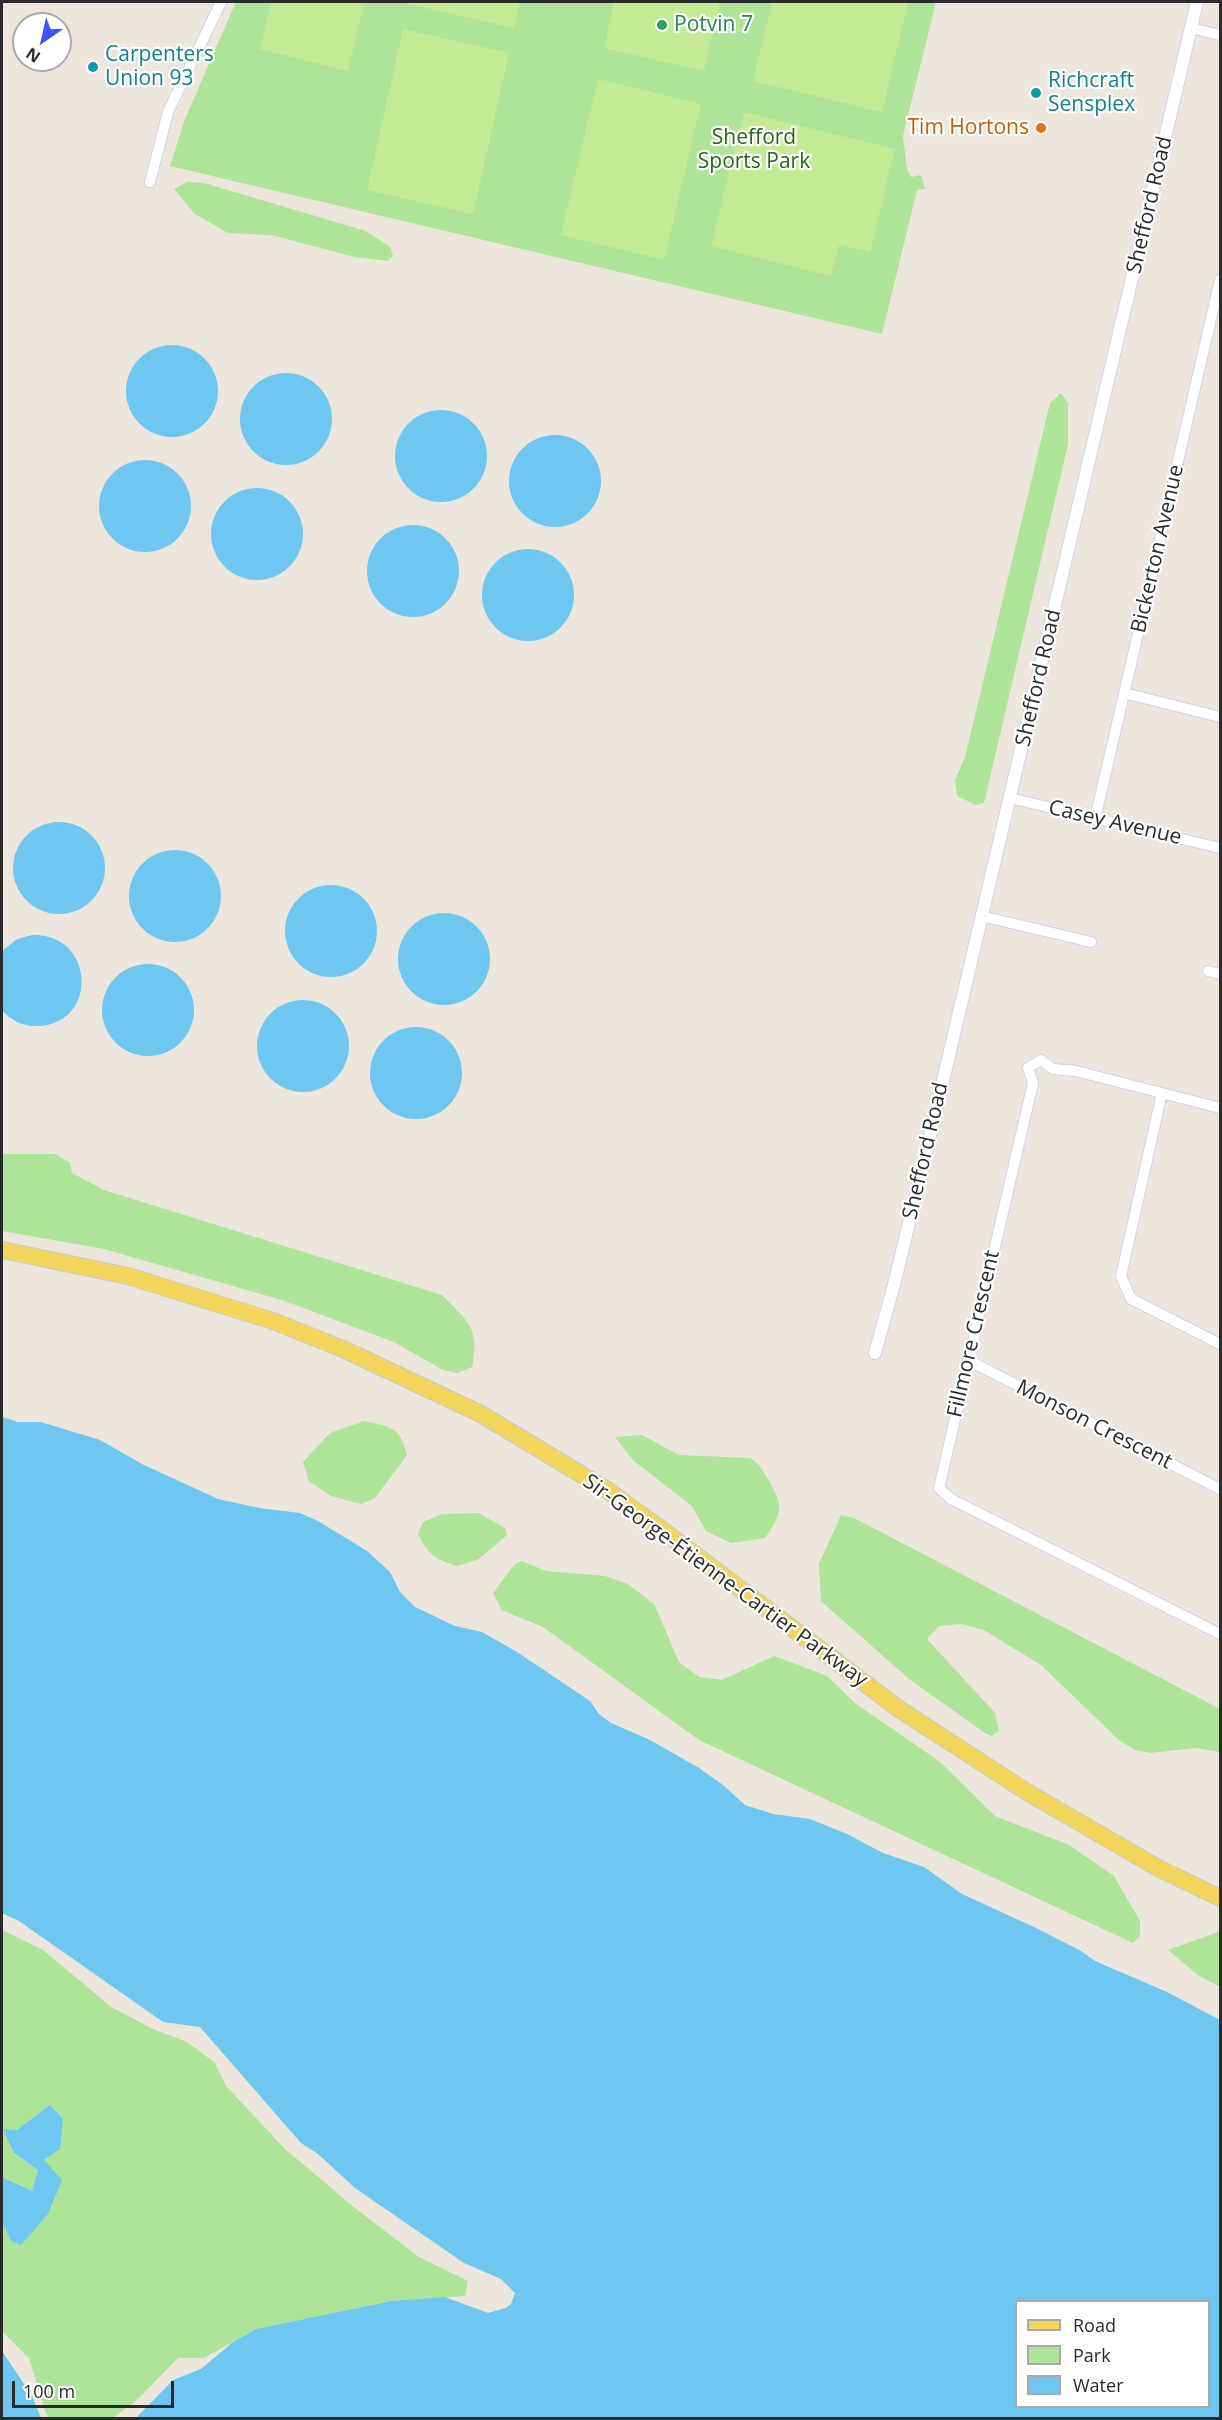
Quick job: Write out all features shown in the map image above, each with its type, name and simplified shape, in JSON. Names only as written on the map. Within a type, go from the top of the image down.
[{"type":"main road","name":"Sir-George-Étienne-Cartier Parkway","points":[[2,1250],[128,1276],[273,1322],[394,1372],[500,1424],[607,1490],[656,1525],[899,1709],[1027,1792],[1158,1868],[1221,1898]]},
{"type":"street","points":[[150,182],[168,112],[221,2]]},
{"type":"street","name":"Shefford Road","points":[[875,1353],[895,1281],[1197,2]]},
{"type":"street","points":[[1191,28],[1221,35]]},
{"type":"street","name":"Bickerton Avenue","points":[[1095,819],[1219,297],[1221,279]]},
{"type":"street","points":[[1124,693],[1221,717]]},
{"type":"street","name":"Casey Avenue","points":[[1010,798],[1221,848]]},
{"type":"street","points":[[981,916],[1090,942]]},
{"type":"street","points":[[1208,971],[1221,974]]},
{"type":"street","name":"Fillmore Crescent","points":[[1221,1108],[1077,1071],[1053,1069],[1041,1060],[1028,1068],[1033,1083],[939,1488],[951,1499],[1221,1634]]},
{"type":"street","points":[[1162,1093],[1121,1276],[1131,1299],[1221,1344]]},
{"type":"street","name":"Monson Crescent","points":[[968,1360],[1221,1489]]},
{"type":"green space","name":"Shefford Sports Park","points":[[236,2],[936,2],[903,136],[907,169],[911,177],[921,175],[925,189],[917,190],[882,334],[170,166],[185,119]]},
{"type":"green space","points":[[271,2],[350,2],[364,5],[348,71],[260,49]]},
{"type":"green space","points":[[408,2],[520,2],[514,28],[408,4]]},
{"type":"green space","name":"Potvin 7","points":[[614,2],[720,2],[704,71],[604,48]]},
{"type":"green space","points":[[772,2],[908,2],[882,112],[753,81]]},
{"type":"green space","points":[[403,29],[509,53],[473,214],[367,190]]},
{"type":"green space","points":[[598,79],[701,104],[664,260],[561,235]]},
{"type":"green space","points":[[744,112],[895,149],[870,252],[839,245],[831,276],[711,246]]},
{"type":"green space","points":[[187,182],[204,183],[366,231],[390,247],[393,256],[388,261],[355,257],[271,235],[228,233],[195,214],[174,189]]},
{"type":"green space","points":[[1061,393],[1068,403],[1068,444],[984,803],[976,805],[957,796],[955,780],[965,757],[1050,403]]},
{"type":"green space","points":[[2,1154],[55,1154],[70,1163],[72,1173],[104,1190],[442,1295],[470,1326],[474,1343],[472,1367],[457,1373],[443,1370],[394,1342],[285,1301],[104,1249],[2,1231]]},
{"type":"green space","points":[[364,1421],[393,1429],[401,1438],[407,1455],[375,1498],[361,1504],[331,1496],[309,1481],[303,1462],[330,1433]]},
{"type":"green space","points":[[642,1435],[679,1455],[750,1458],[756,1462],[768,1479],[779,1503],[778,1515],[765,1538],[731,1543],[706,1531],[692,1506],[634,1461],[615,1437]]},
{"type":"green space","points":[[478,1513],[505,1528],[507,1535],[479,1559],[457,1566],[443,1561],[429,1552],[418,1534],[423,1522],[442,1514]]},
{"type":"green space","points":[[841,1515],[854,1518],[1220,1709],[1220,1752],[1195,1748],[1150,1753],[1135,1750],[1119,1740],[1041,1665],[984,1630],[962,1624],[939,1626],[927,1639],[995,1713],[999,1731],[991,1736],[985,1733],[909,1679],[821,1601],[819,1564]]},
{"type":"green space","points":[[522,1561],[546,1571],[605,1576],[628,1584],[654,1604],[679,1662],[699,1677],[722,1680],[774,1656],[827,1676],[856,1704],[939,1761],[995,1816],[1069,1845],[1114,1876],[1140,1921],[1140,1935],[1133,1943],[699,1740],[543,1627],[502,1610],[493,1593],[515,1564]]},
{"type":"green space","points":[[2,1930],[43,1950],[111,2007],[153,2029],[187,2042],[214,2062],[226,2086],[286,2150],[355,2208],[419,2257],[468,2281],[465,2296],[391,2301],[256,2329],[204,2358],[178,2358],[137,2400],[113,2418],[49,2418],[29,2358],[2,2331],[2,2222],[21,2245],[44,2160],[50,2106],[17,2130],[14,2153],[38,2170],[32,2191],[2,2177]]},
{"type":"green space","points":[[1220,1932],[1220,1987],[1198,1975],[1168,1950]]},
{"type":"water","points":[[172,345],[190,349],[204,359],[214,373],[218,391],[214,409],[204,423],[190,433],[172,437],[154,433],[140,423],[130,409],[126,391],[130,373],[140,359],[154,349]]},
{"type":"water","points":[[286,373],[304,377],[318,387],[328,401],[332,419],[328,437],[318,451],[304,461],[286,465],[268,461],[254,451],[244,437],[240,419],[244,401],[254,387],[268,377]]},
{"type":"water","points":[[441,410],[459,414],[473,424],[483,438],[487,456],[483,474],[473,488],[459,498],[441,502],[423,498],[409,488],[399,474],[395,456],[399,438],[409,424],[423,414]]},
{"type":"water","points":[[555,435],[573,439],[587,449],[597,463],[601,481],[597,499],[587,513],[573,523],[555,527],[537,523],[523,513],[513,499],[509,481],[513,463],[523,449],[537,439]]},
{"type":"water","points":[[145,460],[163,464],[177,474],[187,488],[191,506],[187,524],[177,538],[163,548],[145,552],[127,548],[113,538],[103,524],[99,506],[103,488],[113,474],[127,464]]},
{"type":"water","points":[[257,488],[275,492],[289,502],[299,516],[303,534],[299,552],[289,566],[275,576],[257,580],[239,576],[225,566],[215,552],[211,534],[215,516],[225,502],[239,492]]},
{"type":"water","points":[[413,525],[431,529],[445,539],[455,553],[459,571],[455,589],[445,603],[431,613],[413,617],[395,613],[381,603],[371,589],[367,571],[371,553],[381,539],[395,529]]},
{"type":"water","points":[[528,549],[546,553],[560,563],[570,577],[574,595],[570,613],[560,627],[546,637],[528,641],[510,637],[496,627],[486,613],[482,595],[486,577],[496,563],[510,553]]},
{"type":"water","points":[[59,822],[77,826],[91,836],[101,850],[105,868],[101,886],[91,900],[77,910],[59,914],[41,910],[27,900],[17,886],[13,868],[17,850],[27,836],[41,826]]},
{"type":"water","points":[[175,850],[193,854],[207,864],[217,878],[221,896],[217,914],[207,928],[193,938],[175,942],[157,938],[143,928],[133,914],[129,896],[133,878],[143,864],[157,854]]},
{"type":"water","points":[[331,885],[349,889],[363,899],[373,913],[377,931],[373,949],[363,963],[349,973],[331,977],[313,973],[299,963],[289,949],[285,931],[289,913],[299,899],[313,889]]},
{"type":"water","points":[[444,913],[462,917],[476,927],[486,941],[490,959],[486,977],[476,991],[462,1001],[444,1005],[426,1001],[412,991],[402,977],[398,959],[402,941],[412,927],[426,917]]},
{"type":"water","points":[[32,935],[53,938],[68,948],[78,962],[82,979],[80,995],[72,1010],[59,1021],[39,1026],[18,1022],[2,1010],[2,951],[17,939]]},
{"type":"water","points":[[148,964],[165,968],[180,978],[190,993],[194,1010],[190,1027],[180,1042],[165,1052],[148,1056],[131,1052],[116,1042],[106,1027],[102,1010],[106,993],[116,978],[131,968]]},
{"type":"water","points":[[303,1000],[321,1004],[335,1014],[345,1028],[349,1046],[345,1064],[335,1078],[321,1088],[303,1092],[285,1088],[271,1078],[261,1064],[257,1046],[261,1028],[271,1014],[285,1004]]},
{"type":"water","points":[[416,1027],[434,1031],[448,1041],[458,1055],[462,1073],[458,1091],[448,1105],[434,1115],[416,1119],[398,1115],[384,1105],[374,1091],[370,1073],[374,1055],[384,1041],[398,1031]]},
{"type":"water","points":[[2,1417],[18,1422],[41,1422],[100,1440],[144,1465],[218,1499],[259,1508],[300,1513],[318,1521],[367,1551],[390,1572],[400,1592],[415,1607],[455,1626],[482,1632],[517,1652],[590,1701],[599,1714],[611,1723],[650,1740],[699,1768],[745,1805],[773,1814],[810,1819],[847,1834],[883,1853],[924,1867],[962,1894],[1034,1927],[1081,1951],[1095,1961],[1167,1992],[1220,2020],[1220,2418],[136,2418],[173,2380],[201,2369],[233,2342],[256,2329],[391,2301],[445,2297],[488,2313],[506,2308],[511,2304],[515,2293],[501,2279],[464,2263],[355,2188],[318,2154],[301,2143],[200,2027],[163,2022],[19,1921],[2,1913]]},
{"type":"water","points":[[50,2105],[63,2119],[60,2149],[44,2160],[62,2180],[48,2214],[21,2245],[11,2241],[2,2222],[2,2177],[32,2191],[38,2170],[14,2153],[3,2129],[17,2130]]},
{"type":"water","points":[[2,2351],[32,2396],[41,2418],[2,2418]]},
{"type":"place","name":"Potvin 7","points":[[662,25]]},
{"type":"place","name":"Carpenters Union 93","points":[[93,67]]},
{"type":"place","name":"Richcraft Sensplex","points":[[1036,93]]},
{"type":"place","name":"Tim Hortons","points":[[1041,128]]}]
